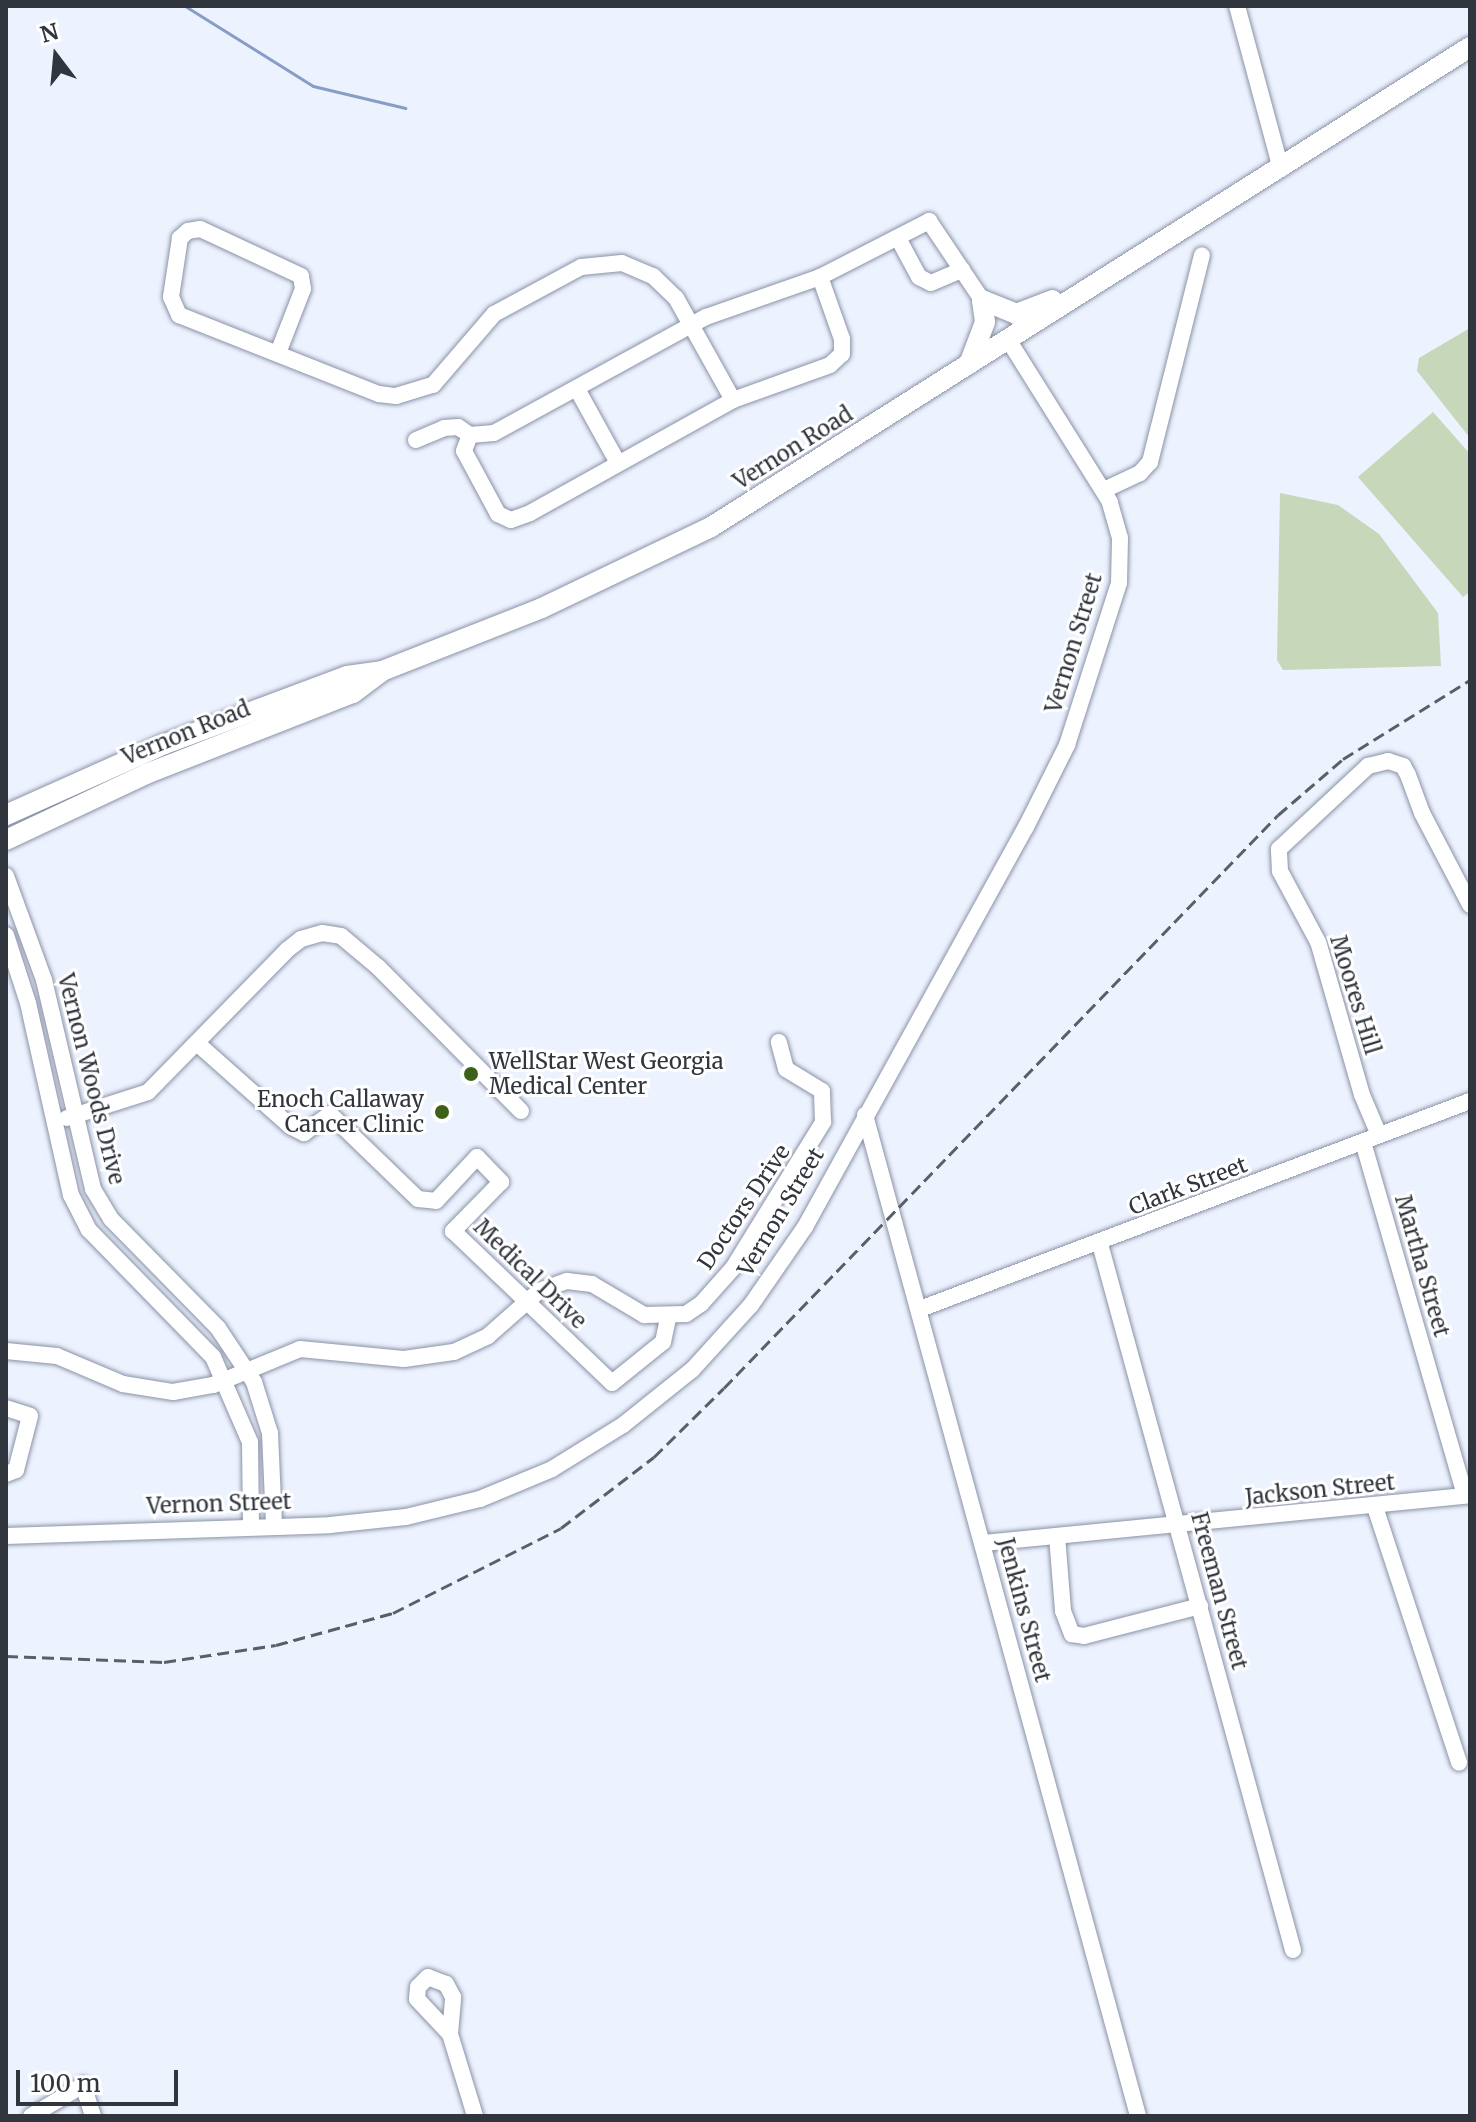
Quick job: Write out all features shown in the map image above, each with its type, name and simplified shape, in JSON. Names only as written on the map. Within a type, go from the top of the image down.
[{"type":"main road","points":[[1281,169],[1470,47]]},
{"type":"main road","name":"Vernon Road","points":[[6,815],[140,754],[347,676],[382,671],[542,608],[711,527],[1281,169]]},
{"type":"main road","points":[[982,300],[1016,314],[1104,279]]},
{"type":"main road","points":[[967,367],[985,322],[982,300]]},
{"type":"main road","name":"Vernon Road","points":[[6,840],[146,774],[353,693],[382,671]]},
{"type":"main road","points":[[6,803],[30,803]]},
{"type":"street","points":[[1237,6],[1281,169]]},
{"type":"street","points":[[416,440],[444,428],[458,427],[470,435],[494,433],[691,326],[750,299],[820,277],[929,221],[982,300]]},
{"type":"street","points":[[278,353],[303,289],[301,276],[294,268],[200,229],[188,231],[180,238],[173,308],[179,315],[379,394],[414,394],[433,385],[494,314],[581,267],[622,263],[653,276],[676,298],[733,400]]},
{"type":"street","points":[[898,238],[919,277],[931,283],[962,270]]},
{"type":"street","points":[[1104,490],[1140,473],[1150,462],[1202,255]]},
{"type":"street","points":[[470,435],[464,451],[498,514],[511,520],[733,400],[830,365],[842,354],[842,339],[820,277]]},
{"type":"street","name":"Vernon Street","points":[[6,1536],[381,1521],[456,1507],[552,1469],[623,1425],[692,1370],[751,1305],[805,1227],[865,1115],[923,1018],[1067,745],[1121,568],[1118,525],[1104,490],[1009,341]]},
{"type":"street","points":[[577,389],[618,463]]},
{"type":"street","name":"Moores Hill","points":[[1371,1138],[1362,1095],[1318,942],[1280,871],[1279,849],[1358,774],[1388,761],[1403,766],[1422,813],[1470,905]]},
{"type":"street","name":"Vernon Woods Drive","points":[[6,876],[44,980],[88,1176],[104,1210],[218,1328],[247,1371],[270,1433],[274,1525]]},
{"type":"street","name":"Vernon Woods Drive","points":[[6,935],[28,1003],[67,1182],[89,1230],[193,1334],[225,1381],[250,1442],[251,1526]]},
{"type":"street","points":[[53,1121],[148,1092],[301,939],[341,936],[521,1111]]},
{"type":"street","name":"Doctors Drive","points":[[668,1318],[701,1304],[733,1268],[823,1122],[822,1091],[786,1069],[779,1042]]},
{"type":"street","name":"Medical Drive","points":[[198,1044],[290,1126],[304,1133],[330,1114],[418,1199],[436,1201],[477,1157],[501,1182],[453,1231],[612,1383],[663,1342],[668,1318]]},
{"type":"street","name":"Clark Street","points":[[920,1309],[1100,1244],[1470,1101]]},
{"type":"street","name":"Jenkins Street","points":[[865,1115],[1138,2116]]},
{"type":"street","name":"Martha Street","points":[[1371,1138],[1467,1495]]},
{"type":"street","name":"Freeman Street","points":[[1100,1244],[1293,1950]]},
{"type":"street","points":[[6,1351],[57,1356],[147,1390],[186,1391],[225,1381],[289,1351],[311,1348],[386,1359],[454,1352],[488,1336],[525,1301],[555,1283],[580,1281],[636,1312],[668,1318]]},
{"type":"street","points":[[6,1408],[30,1416],[16,1470],[6,1474]]},
{"type":"street","name":"Jackson Street","points":[[984,1543],[1375,1507],[1467,1495]]},
{"type":"street","points":[[1375,1507],[1459,1763]]},
{"type":"street","points":[[1057,1536],[1063,1611],[1072,1634],[1084,1636],[1200,1606]]},
{"type":"street","points":[[450,2034],[475,2116]]},
{"type":"street","points":[[31,2116],[83,2085],[93,2116]]},
{"type":"green space","points":[[1470,328],[1470,438],[1417,371],[1419,358]]},
{"type":"green space","points":[[1433,412],[1470,454],[1470,592],[1463,597],[1358,477]]},
{"type":"green space","points":[[1280,493],[1338,505],[1379,534],[1438,613],[1441,666],[1283,670],[1277,660]]},
{"type":"waterway","points":[[185,6],[313,86],[405,108]]},
{"type":"railway","points":[[6,1656],[164,1662],[276,1645],[393,1613],[561,1528],[654,1457],[724,1388],[1278,815],[1343,759],[1470,680]]},
{"type":"place","name":"WellStar West Georgia Medical Center","points":[[471,1074]]},
{"type":"place","name":"Enoch Callaway Cancer Clinic","points":[[442,1112]]}]
